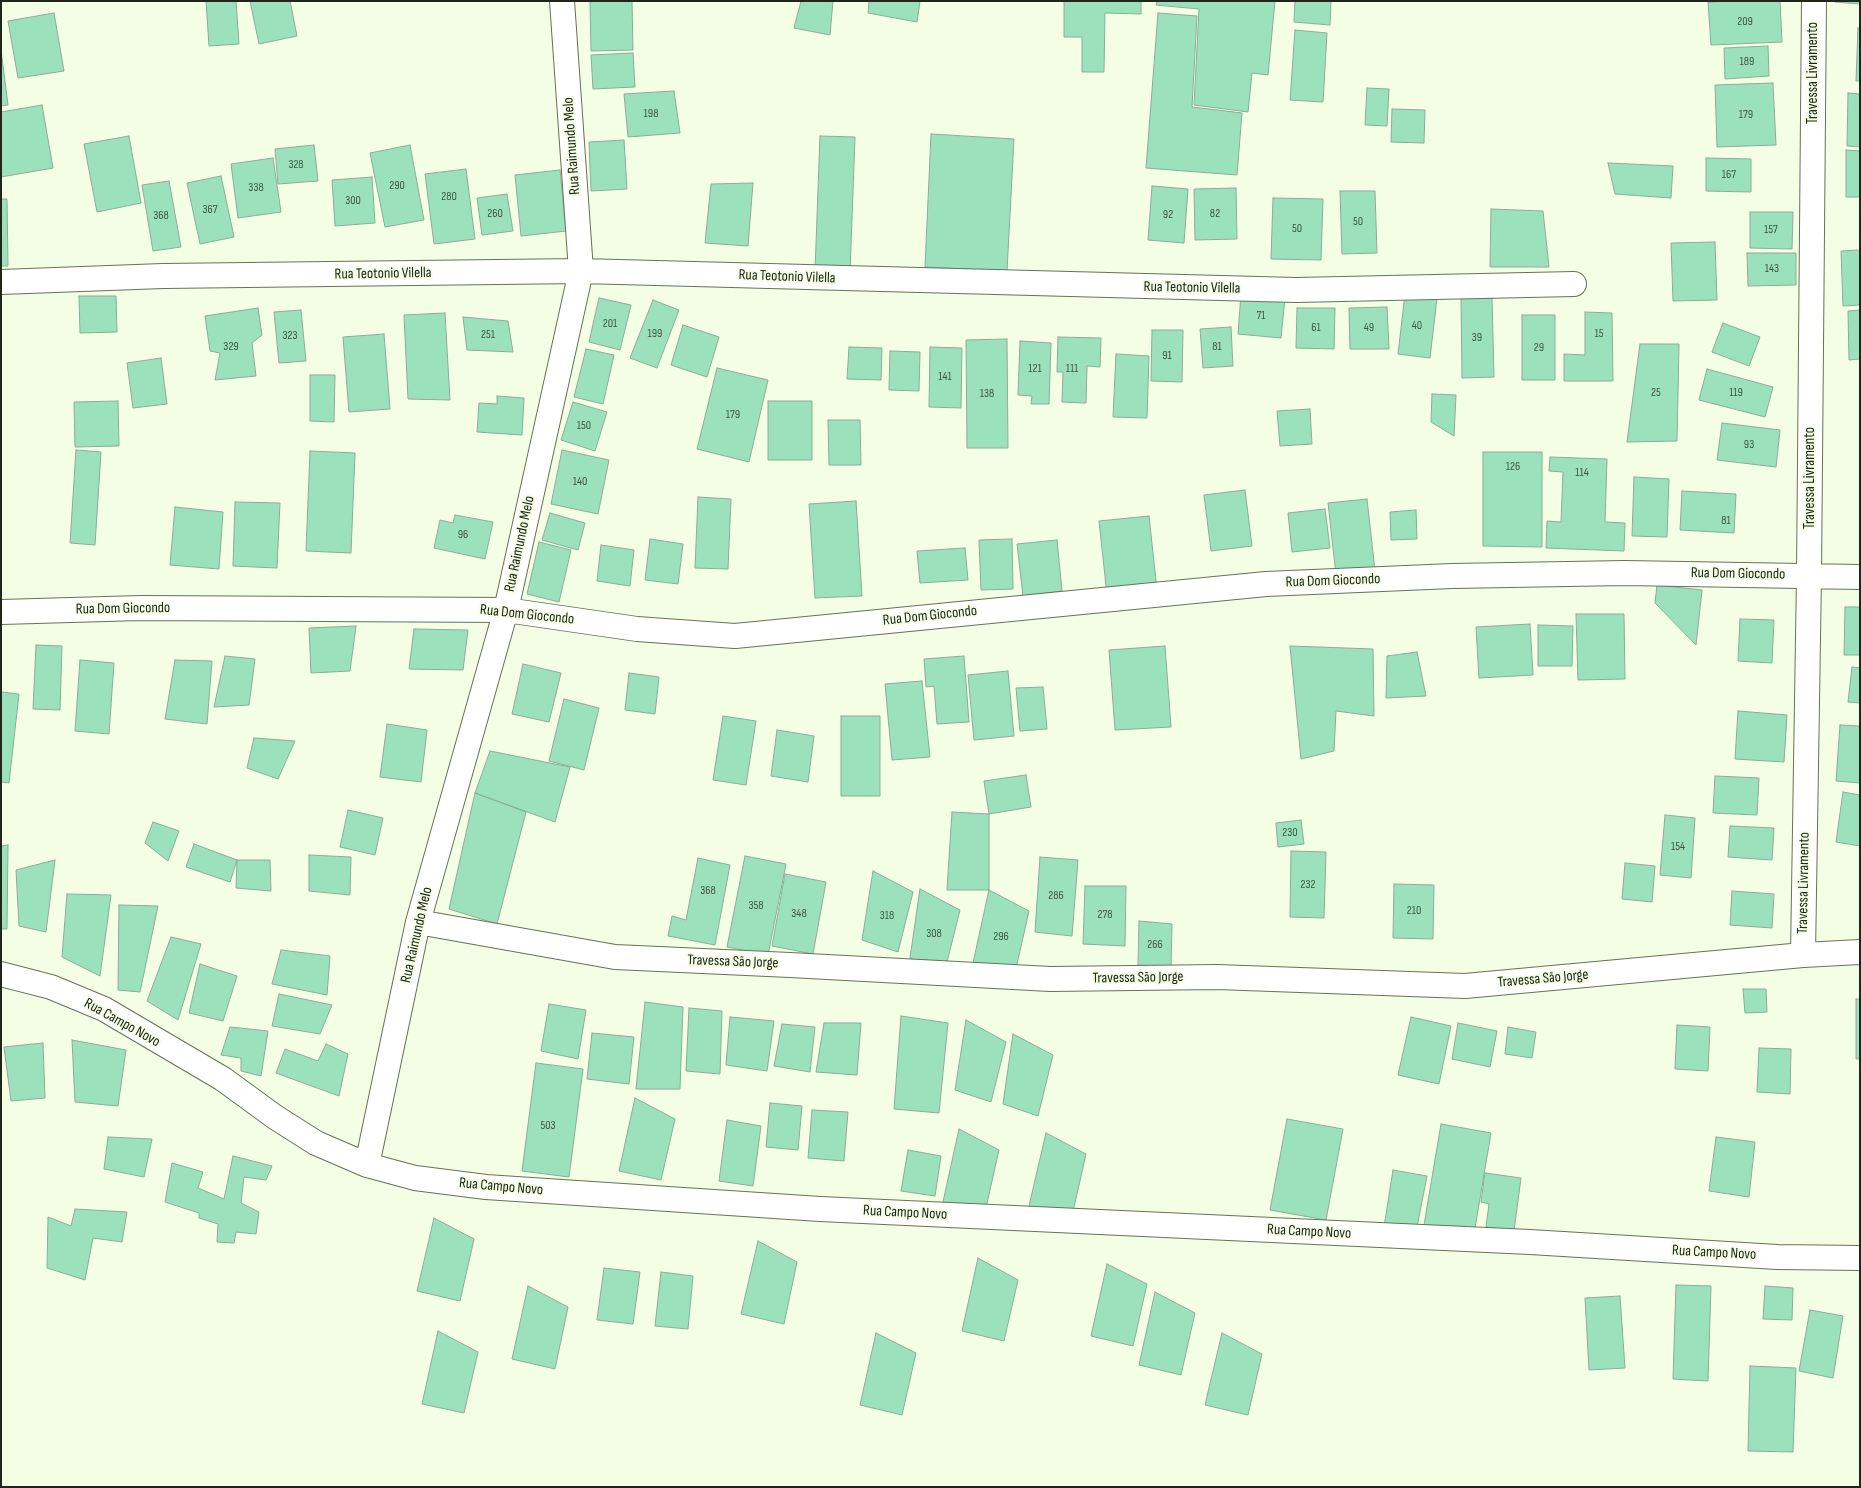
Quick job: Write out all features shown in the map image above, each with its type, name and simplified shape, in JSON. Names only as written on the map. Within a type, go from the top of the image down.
[{"type":"street","name":"Rua Raimundo Melo","points":[[367,1165],[418,922],[506,610],[581,271],[562,1]]},
{"type":"street","name":"Travessa Livramento","points":[[1803,955],[1809,575],[1814,1]]},
{"type":"street","name":"Rua Teotonio Vilella","points":[[1,282],[163,276],[581,271],[1296,290],[1574,284]]},
{"type":"street","name":"Rua Dom Giocondo","points":[[1,612],[141,608],[506,610],[637,629],[735,636],[1266,584],[1452,576],[1615,573],[1860,577]]},
{"type":"street","name":"Travessa São Jorge","points":[[418,922],[616,957],[1050,979],[1217,977],[1465,986],[1803,955],[1860,952]]},
{"type":"street","name":"Rua Campo Novo","points":[[1,974],[50,987],[104,1010],[223,1079],[275,1117],[316,1142],[367,1165],[415,1178],[486,1187],[820,1209],[1530,1242],[1777,1257],[1860,1258]]},
{"type":"building","points":[[206,1],[236,1],[239,44],[209,46]]},
{"type":"building","points":[[250,1],[290,1],[297,36],[259,44]]},
{"type":"building","points":[[590,1],[632,1],[633,50],[591,51]]},
{"type":"building","points":[[801,1],[833,1],[830,35],[794,28]]},
{"type":"building","points":[[869,1],[920,1],[917,22],[868,13]]},
{"type":"building","points":[[1064,1],[1141,1],[1141,14],[1105,13],[1104,72],[1082,72],[1082,37],[1064,37]]},
{"type":"building","points":[[1157,1],[1275,1],[1268,75],[1252,73],[1248,112],[1194,105],[1199,9],[1156,5]]},
{"type":"building","points":[[1295,1],[1331,1],[1330,25],[1294,22]]},
{"type":"building","points":[[1780,1],[1782,42],[1711,45],[1708,2]]},
{"type":"building","points":[[1860,1],[1860,4],[1835,2]]},
{"type":"building","points":[[54,13],[64,71],[18,78],[8,21]]},
{"type":"building","points":[[1158,13],[1197,16],[1192,107],[1242,113],[1237,175],[1146,168]]},
{"type":"building","points":[[1858,28],[1860,28],[1860,81],[1856,81]]},
{"type":"building","points":[[1295,30],[1327,33],[1323,102],[1290,100]]},
{"type":"building","points":[[1768,46],[1769,76],[1725,79],[1724,48]]},
{"type":"building","points":[[1,50],[8,105],[1,106]]},
{"type":"building","points":[[633,53],[635,87],[593,89],[591,55]]},
{"type":"building","points":[[1773,83],[1776,145],[1717,147],[1715,85]]},
{"type":"building","points":[[1367,88],[1389,89],[1387,126],[1365,125]]},
{"type":"building","points":[[674,91],[680,133],[628,137],[624,94]]},
{"type":"building","points":[[1848,93],[1860,94],[1860,147],[1847,146]]},
{"type":"building","points":[[42,105],[53,168],[1,177],[1,112]]},
{"type":"building","points":[[1392,109],[1425,110],[1424,143],[1391,142]]},
{"type":"building","points":[[931,134],[1014,139],[1007,271],[925,267]]},
{"type":"building","points":[[129,136],[141,203],[97,212],[84,144]]},
{"type":"building","points":[[820,136],[855,137],[850,273],[815,271]]},
{"type":"building","points":[[624,140],[627,189],[591,191],[589,142]]},
{"type":"building","points":[[314,145],[318,181],[278,184],[275,149]]},
{"type":"building","points":[[410,145],[424,220],[385,227],[370,153]]},
{"type":"building","points":[[1846,150],[1860,151],[1860,197],[1846,197]]},
{"type":"building","points":[[273,158],[281,212],[238,218],[231,164]]},
{"type":"building","points":[[1706,158],[1751,159],[1751,192],[1706,191]]},
{"type":"building","points":[[1608,163],[1673,166],[1671,198],[1615,194]]},
{"type":"building","points":[[466,169],[475,239],[434,244],[425,174]]},
{"type":"building","points":[[560,170],[566,231],[521,236],[515,175]]},
{"type":"building","points":[[221,176],[234,237],[200,244],[187,183]]},
{"type":"building","points":[[372,177],[375,223],[335,226],[332,180]]},
{"type":"building","points":[[169,181],[181,247],[153,251],[142,185]]},
{"type":"building","points":[[753,183],[748,246],[705,243],[711,184]]},
{"type":"building","points":[[1152,186],[1188,189],[1184,243],[1148,240]]},
{"type":"building","points":[[1236,188],[1237,239],[1195,240],[1194,189]]},
{"type":"building","points":[[1340,191],[1375,191],[1377,253],[1342,254]]},
{"type":"building","points":[[507,194],[513,231],[482,235],[477,198]]},
{"type":"building","points":[[1273,198],[1323,199],[1321,260],[1271,259]]},
{"type":"building","points":[[1,199],[7,199],[8,266],[1,266]]},
{"type":"building","points":[[1491,209],[1543,211],[1549,267],[1490,267]]},
{"type":"building","points":[[1750,212],[1793,212],[1792,249],[1750,248]]},
{"type":"building","points":[[1715,242],[1717,300],[1673,301],[1671,243]]},
{"type":"building","points":[[1860,250],[1860,305],[1843,306],[1841,251]]},
{"type":"building","points":[[1747,253],[1796,253],[1796,285],[1748,286]]},
{"type":"building","points":[[1241,294],[1285,298],[1281,338],[1238,334]]},
{"type":"building","points":[[1405,294],[1437,298],[1430,358],[1398,354]]},
{"type":"building","points":[[79,296],[116,296],[117,332],[80,333]]},
{"type":"building","points":[[1492,297],[1494,377],[1462,378],[1461,298]]},
{"type":"building","points":[[599,298],[631,305],[620,350],[589,342]]},
{"type":"building","points":[[653,300],[679,310],[657,368],[630,358]]},
{"type":"building","points":[[1387,307],[1389,349],[1350,349],[1349,308]]},
{"type":"building","points":[[258,308],[262,335],[252,343],[256,376],[215,380],[220,353],[210,351],[205,316]]},
{"type":"building","points":[[1297,308],[1335,308],[1334,349],[1296,348]]},
{"type":"building","points":[[301,310],[306,361],[279,363],[274,312]]},
{"type":"building","points":[[1860,310],[1860,359],[1849,360],[1848,311]]},
{"type":"building","points":[[1585,312],[1612,313],[1613,381],[1564,381],[1564,354],[1585,355]]},
{"type":"building","points":[[445,313],[450,400],[408,399],[404,315]]},
{"type":"building","points":[[1522,315],[1555,315],[1555,380],[1522,380]]},
{"type":"building","points":[[463,317],[508,321],[513,352],[467,350]]},
{"type":"building","points":[[1723,323],[1760,337],[1749,366],[1712,352]]},
{"type":"building","points":[[683,325],[719,337],[707,377],[671,365]]},
{"type":"building","points":[[1231,327],[1233,366],[1203,368],[1200,329]]},
{"type":"building","points":[[1152,330],[1183,330],[1182,382],[1151,381]]},
{"type":"building","points":[[384,334],[390,409],[349,412],[343,337]]},
{"type":"building","points":[[1058,337],[1101,338],[1100,367],[1087,366],[1086,403],[1062,402],[1063,372],[1057,372]]},
{"type":"building","points":[[1007,339],[1008,448],[967,448],[966,340]]},
{"type":"building","points":[[1020,341],[1051,343],[1049,404],[1031,404],[1032,396],[1018,395]]},
{"type":"building","points":[[1640,344],[1679,344],[1677,441],[1627,442]]},
{"type":"building","points":[[849,347],[882,348],[881,380],[847,379]]},
{"type":"building","points":[[930,347],[962,348],[961,408],[929,407]]},
{"type":"building","points":[[586,349],[614,355],[603,404],[574,397]]},
{"type":"building","points":[[890,351],[920,352],[919,391],[889,390]]},
{"type":"building","points":[[1116,354],[1149,356],[1147,418],[1113,417]]},
{"type":"building","points":[[161,358],[167,404],[133,408],[127,363]]},
{"type":"building","points":[[717,368],[768,380],[749,462],[697,449]]},
{"type":"building","points":[[1707,369],[1773,387],[1765,417],[1699,400]]},
{"type":"building","points":[[310,375],[335,375],[334,422],[310,421]]},
{"type":"building","points":[[1432,394],[1456,395],[1454,436],[1431,422]]},
{"type":"building","points":[[497,396],[524,398],[522,435],[477,432],[479,403],[497,404]]},
{"type":"building","points":[[118,401],[119,446],[75,447],[74,402]]},
{"type":"building","points":[[768,401],[812,401],[812,460],[768,460]]},
{"type":"building","points":[[573,402],[607,412],[595,451],[561,440]]},
{"type":"building","points":[[1310,409],[1312,444],[1280,446],[1277,411]]},
{"type":"building","points":[[828,420],[860,420],[861,465],[829,465]]},
{"type":"building","points":[[1722,423],[1780,430],[1776,467],[1717,460]]},
{"type":"building","points":[[76,450],[101,452],[95,545],[70,543]]},
{"type":"building","points":[[562,450],[609,460],[598,514],[551,504]]},
{"type":"building","points":[[310,451],[355,453],[351,553],[306,551]]},
{"type":"building","points":[[1483,452],[1542,452],[1542,547],[1483,546]]},
{"type":"building","points":[[1550,457],[1607,459],[1605,522],[1625,523],[1624,551],[1546,548],[1547,521],[1561,522],[1563,472],[1549,471]]},
{"type":"building","points":[[1634,477],[1669,479],[1667,537],[1632,536]]},
{"type":"building","points":[[1245,490],[1252,546],[1211,551],[1204,495]]},
{"type":"building","points":[[1682,491],[1736,494],[1734,533],[1680,530]]},
{"type":"building","points":[[698,497],[731,499],[728,569],[695,568]]},
{"type":"building","points":[[1367,499],[1375,571],[1336,575],[1328,503]]},
{"type":"building","points":[[856,501],[862,596],[815,598],[809,504]]},
{"type":"building","points":[[235,502],[280,503],[277,568],[233,566]]},
{"type":"building","points":[[175,507],[223,512],[219,569],[170,565]]},
{"type":"building","points":[[1325,509],[1330,548],[1292,552],[1288,513]]},
{"type":"building","points":[[1416,510],[1417,539],[1391,540],[1390,512]]},
{"type":"building","points":[[550,513],[585,523],[578,550],[542,540]]},
{"type":"building","points":[[455,515],[493,522],[485,559],[434,548],[440,520],[453,523]]},
{"type":"building","points":[[1149,516],[1157,590],[1107,595],[1099,521]]},
{"type":"building","points":[[650,539],[683,544],[678,584],[645,580]]},
{"type":"building","points":[[1012,539],[1013,589],[981,590],[979,540]]},
{"type":"building","points":[[1057,540],[1062,591],[1023,596],[1017,544]]},
{"type":"building","points":[[539,542],[571,550],[559,602],[527,594]]},
{"type":"building","points":[[601,545],[634,550],[630,586],[597,581]]},
{"type":"building","points":[[965,548],[968,580],[920,583],[917,551]]},
{"type":"building","points":[[1657,585],[1702,590],[1696,645],[1655,603]]},
{"type":"building","points":[[1845,607],[1860,607],[1860,655],[1844,655]]},
{"type":"building","points":[[1576,614],[1624,614],[1625,679],[1578,680]]},
{"type":"building","points":[[1740,619],[1774,620],[1772,663],[1738,661]]},
{"type":"building","points":[[1530,624],[1533,675],[1479,678],[1476,627]]},
{"type":"building","points":[[1538,625],[1573,626],[1572,666],[1538,666]]},
{"type":"building","points":[[356,626],[350,671],[311,673],[309,628]]},
{"type":"building","points":[[414,629],[468,630],[463,670],[409,669]]},
{"type":"building","points":[[36,645],[62,646],[60,710],[33,709]]},
{"type":"building","points":[[1165,646],[1171,727],[1115,730],[1109,650]]},
{"type":"building","points":[[1290,646],[1373,649],[1374,716],[1336,711],[1334,751],[1301,759]]},
{"type":"building","points":[[1417,652],[1426,696],[1386,698],[1387,656]]},
{"type":"building","points":[[225,656],[255,659],[249,705],[214,707]]},
{"type":"building","points":[[964,656],[969,722],[937,724],[934,686],[926,687],[924,659]]},
{"type":"building","points":[[80,660],[114,663],[109,734],[75,731]]},
{"type":"building","points":[[175,660],[212,661],[207,724],[165,719]]},
{"type":"building","points":[[523,664],[561,673],[549,722],[512,714]]},
{"type":"building","points":[[1852,667],[1860,668],[1860,703],[1848,702]]},
{"type":"building","points":[[1008,671],[1014,736],[974,740],[968,675]]},
{"type":"building","points":[[629,673],[659,677],[655,714],[625,710]]},
{"type":"building","points":[[922,681],[930,757],[892,760],[885,684]]},
{"type":"building","points":[[1043,687],[1047,729],[1020,731],[1016,688]]},
{"type":"building","points":[[1,692],[19,694],[9,783],[1,782]]},
{"type":"building","points":[[564,699],[599,708],[584,770],[549,761]]},
{"type":"building","points":[[1738,711],[1787,715],[1784,762],[1735,759]]},
{"type":"building","points":[[723,716],[756,721],[746,785],[713,780]]},
{"type":"building","points":[[841,716],[880,716],[880,796],[841,796]]},
{"type":"building","points":[[387,724],[427,730],[421,782],[380,777]]},
{"type":"building","points":[[1840,725],[1860,726],[1860,783],[1836,781]]},
{"type":"building","points":[[777,730],[814,736],[808,782],[771,776]]},
{"type":"building","points":[[254,738],[295,741],[278,779],[247,768]]},
{"type":"building","points":[[490,751],[570,767],[555,822],[475,793]]},
{"type":"building","points":[[1026,775],[1031,807],[989,814],[984,781]]},
{"type":"building","points":[[1715,776],[1759,778],[1757,815],[1713,813]]},
{"type":"building","points":[[1843,792],[1860,795],[1860,846],[1836,842]]},
{"type":"building","points":[[475,793],[526,812],[497,924],[449,909]]},
{"type":"building","points":[[348,810],[383,818],[375,855],[340,847]]},
{"type":"building","points":[[952,812],[989,814],[989,890],[947,890]]},
{"type":"building","points":[[1665,815],[1695,818],[1691,878],[1660,875]]},
{"type":"building","points":[[1301,820],[1304,844],[1278,847],[1276,823]]},
{"type":"building","points":[[153,822],[179,831],[168,861],[145,843]]},
{"type":"building","points":[[1730,826],[1774,828],[1772,860],[1728,857]]},
{"type":"building","points":[[194,844],[237,860],[230,882],[186,867]]},
{"type":"building","points":[[8,845],[7,929],[1,929],[1,846]]},
{"type":"building","points":[[1291,851],[1326,852],[1324,918],[1290,917]]},
{"type":"building","points":[[309,855],[351,857],[350,895],[309,891]]},
{"type":"building","points":[[745,856],[786,864],[768,955],[727,947]]},
{"type":"building","points":[[1040,857],[1078,860],[1072,936],[1035,932]]},
{"type":"building","points":[[698,858],[730,865],[715,945],[668,936],[672,916],[686,920]]},
{"type":"building","points":[[55,860],[46,932],[19,926],[16,870]]},
{"type":"building","points":[[237,860],[270,860],[271,891],[236,888]]},
{"type":"building","points":[[1625,863],[1655,866],[1652,902],[1622,899]]},
{"type":"building","points":[[873,871],[913,892],[898,952],[862,940]]},
{"type":"building","points":[[785,874],[826,882],[813,954],[772,946]]},
{"type":"building","points":[[1394,884],[1434,885],[1433,939],[1393,938]]},
{"type":"building","points":[[1085,886],[1126,886],[1125,946],[1083,944]]},
{"type":"building","points":[[920,889],[960,910],[945,970],[910,958]]},
{"type":"building","points":[[989,890],[1029,911],[1015,973],[973,963]]},
{"type":"building","points":[[1732,891],[1774,894],[1772,928],[1730,925]]},
{"type":"building","points":[[67,894],[111,895],[100,976],[62,957]]},
{"type":"building","points":[[119,905],[158,906],[140,992],[118,990]]},
{"type":"building","points":[[1139,921],[1172,924],[1171,967],[1138,965]]},
{"type":"building","points":[[171,937],[201,944],[178,1020],[147,1001]]},
{"type":"building","points":[[281,950],[330,956],[327,995],[272,984]]},
{"type":"building","points":[[200,964],[237,976],[223,1021],[189,1013]]},
{"type":"building","points":[[1743,989],[1766,989],[1767,1012],[1745,1013]]},
{"type":"building","points":[[279,994],[332,1005],[320,1034],[272,1026]]},
{"type":"building","points":[[1856,999],[1860,999],[1860,1059],[1856,1059]]},
{"type":"building","points":[[645,1002],[683,1007],[680,1089],[636,1089]]},
{"type":"building","points":[[549,1004],[586,1010],[578,1059],[541,1051]]},
{"type":"building","points":[[689,1008],[722,1011],[720,1074],[686,1071]]},
{"type":"building","points":[[901,1016],[948,1023],[939,1113],[894,1109]]},
{"type":"building","points":[[730,1017],[774,1021],[767,1071],[726,1065]]},
{"type":"building","points":[[1411,1017],[1451,1026],[1439,1084],[1398,1075]]},
{"type":"building","points":[[966,1020],[1006,1042],[991,1102],[955,1090]]},
{"type":"building","points":[[824,1023],[861,1023],[857,1075],[816,1072]]},
{"type":"building","points":[[1458,1023],[1497,1031],[1490,1067],[1452,1059]]},
{"type":"building","points":[[782,1024],[815,1027],[810,1072],[774,1066]]},
{"type":"building","points":[[1677,1025],[1710,1027],[1708,1071],[1675,1069]]},
{"type":"building","points":[[230,1027],[268,1031],[261,1076],[241,1071],[241,1058],[221,1055]]},
{"type":"building","points":[[1508,1027],[1536,1032],[1532,1058],[1505,1054]]},
{"type":"building","points":[[592,1033],[634,1037],[629,1084],[587,1079]]},
{"type":"building","points":[[1013,1034],[1053,1055],[1038,1116],[1003,1104]]},
{"type":"building","points":[[72,1040],[126,1050],[118,1106],[75,1102]]},
{"type":"building","points":[[43,1043],[45,1098],[11,1101],[4,1047]]},
{"type":"building","points":[[326,1044],[348,1054],[339,1096],[276,1073],[285,1049],[318,1061]]},
{"type":"building","points":[[1759,1048],[1791,1049],[1790,1094],[1757,1092]]},
{"type":"building","points":[[536,1063],[583,1069],[569,1177],[522,1171]]},
{"type":"building","points":[[635,1098],[675,1119],[661,1180],[619,1171]]},
{"type":"building","points":[[770,1103],[802,1106],[798,1150],[766,1147]]},
{"type":"building","points":[[812,1110],[848,1112],[844,1161],[808,1158]]},
{"type":"building","points":[[1287,1119],[1343,1129],[1326,1220],[1270,1210]]},
{"type":"building","points":[[727,1120],[761,1126],[753,1186],[719,1181]]},
{"type":"building","points":[[1441,1124],[1491,1133],[1474,1234],[1424,1225]]},
{"type":"building","points":[[959,1129],[999,1150],[985,1212],[943,1202]]},
{"type":"building","points":[[1046,1133],[1086,1154],[1072,1216],[1029,1206]]},
{"type":"building","points":[[108,1137],[152,1139],[144,1177],[104,1169]]},
{"type":"building","points":[[1716,1137],[1755,1142],[1749,1197],[1709,1191]]},
{"type":"building","points":[[908,1150],[941,1156],[935,1196],[901,1191]]},
{"type":"building","points":[[233,1156],[272,1166],[266,1180],[244,1177],[241,1203],[259,1212],[256,1234],[236,1232],[234,1243],[217,1242],[218,1224],[199,1218],[199,1213],[165,1202],[172,1163],[203,1172],[198,1188],[224,1199]]},
{"type":"building","points":[[1393,1170],[1427,1176],[1416,1232],[1384,1227]]},
{"type":"building","points":[[1485,1173],[1521,1178],[1514,1231],[1486,1227],[1489,1204],[1481,1202]]},
{"type":"building","points":[[75,1209],[127,1212],[122,1242],[93,1238],[85,1280],[47,1268],[48,1217],[71,1226]]},
{"type":"building","points":[[434,1218],[474,1239],[460,1301],[417,1291]]},
{"type":"building","points":[[758,1241],[797,1262],[784,1324],[741,1314]]},
{"type":"building","points":[[978,1258],[1018,1280],[1004,1341],[962,1331]]},
{"type":"building","points":[[1107,1264],[1147,1284],[1133,1346],[1091,1336]]},
{"type":"building","points":[[604,1268],[640,1272],[633,1324],[597,1320]]},
{"type":"building","points":[[661,1272],[693,1276],[688,1329],[655,1326]]},
{"type":"building","points":[[1676,1285],[1711,1286],[1708,1381],[1673,1379]]},
{"type":"building","points":[[528,1286],[568,1307],[555,1369],[512,1359]]},
{"type":"building","points":[[1765,1286],[1793,1288],[1792,1320],[1763,1319]]},
{"type":"building","points":[[1155,1292],[1195,1313],[1181,1375],[1139,1365]]},
{"type":"building","points":[[1620,1296],[1625,1368],[1589,1370],[1585,1298]]},
{"type":"building","points":[[1810,1310],[1843,1316],[1833,1378],[1799,1371]]},
{"type":"building","points":[[438,1331],[478,1352],[464,1413],[422,1404]]},
{"type":"building","points":[[876,1333],[916,1353],[902,1415],[860,1405]]},
{"type":"building","points":[[1222,1333],[1262,1354],[1248,1415],[1205,1405]]},
{"type":"building","points":[[1750,1366],[1796,1368],[1793,1452],[1748,1451]]}]
